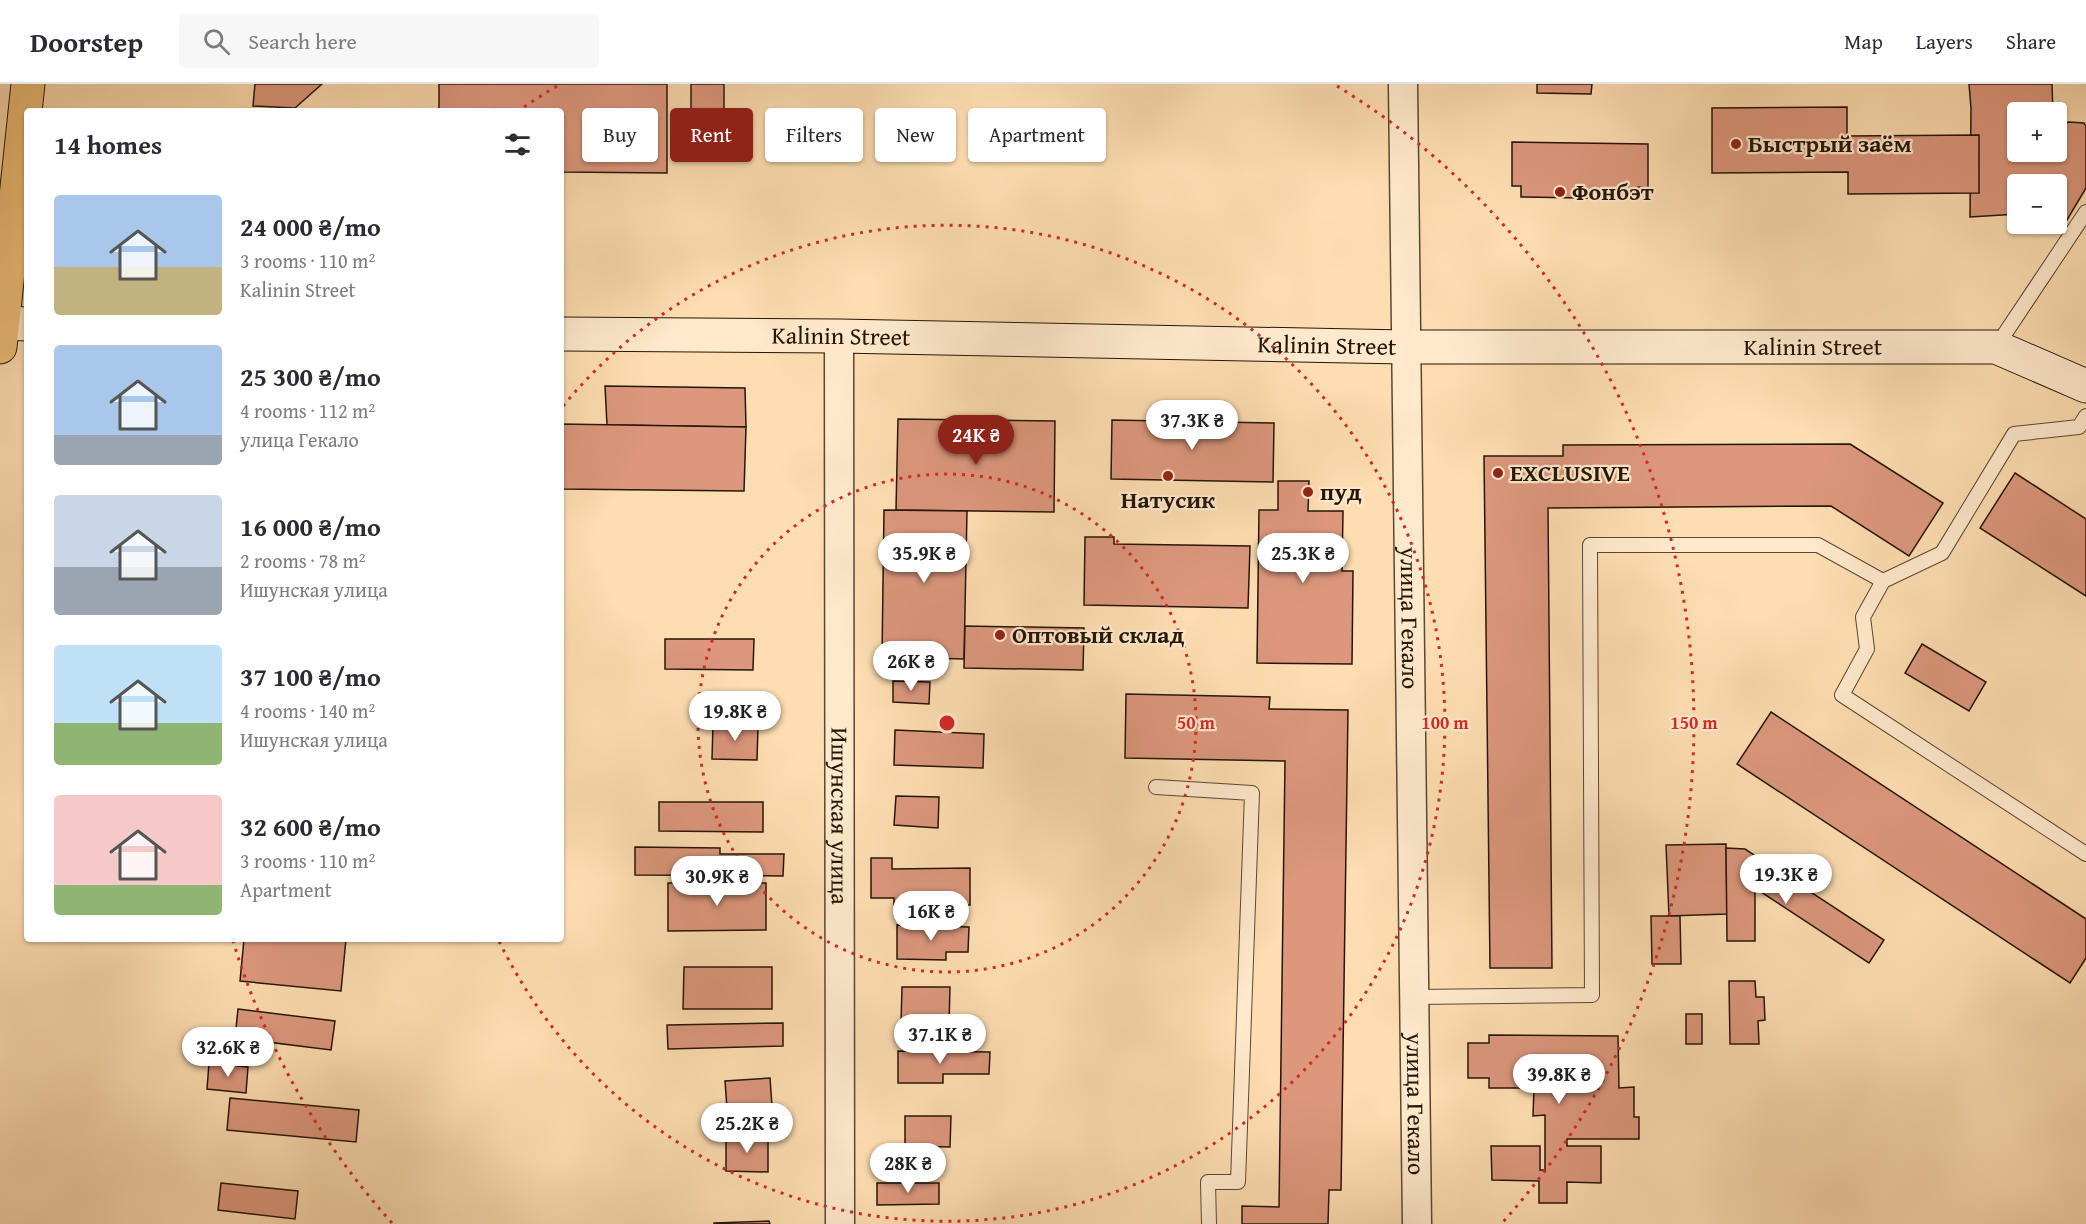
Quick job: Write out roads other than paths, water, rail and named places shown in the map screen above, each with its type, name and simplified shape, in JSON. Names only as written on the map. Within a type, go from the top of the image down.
[{"type":"highway","points":[[10,331],[9,177],[28,84]]},
{"type":"main road","name":"Kalinin Street","points":[[564,334],[839,336],[1405,347],[1996,347],[2086,386]]},
{"type":"street","name":"улица Гекало","points":[[1403,84],[1417,1224]]},
{"type":"street","name":"Ишунская улица","points":[[839,336],[840,1224]]},
{"type":"lane","points":[[1996,347],[2086,212]]},
{"type":"lane","points":[[2086,416],[2079,427],[2014,434],[1942,553],[1883,581],[1863,617],[1867,650],[1842,695],[2086,854]]},
{"type":"lane","points":[[1414,997],[1592,995],[1590,545],[1818,545],[1883,581]]},
{"type":"lane","points":[[1156,787],[1252,792],[1238,1182],[1209,1182],[1209,1224]]},
{"type":"place","name":"Быстрый заём","points":[[1736,144]]},
{"type":"place","name":"Фонбэт","points":[[1560,192]]},
{"type":"place","name":"EXCLUSIVE","points":[[1498,473]]},
{"type":"place","name":"Натусик","points":[[1168,476]]},
{"type":"place","name":"пуд","points":[[1308,492]]},
{"type":"place","name":"Оптовый склад","points":[[1000,635]]}]
